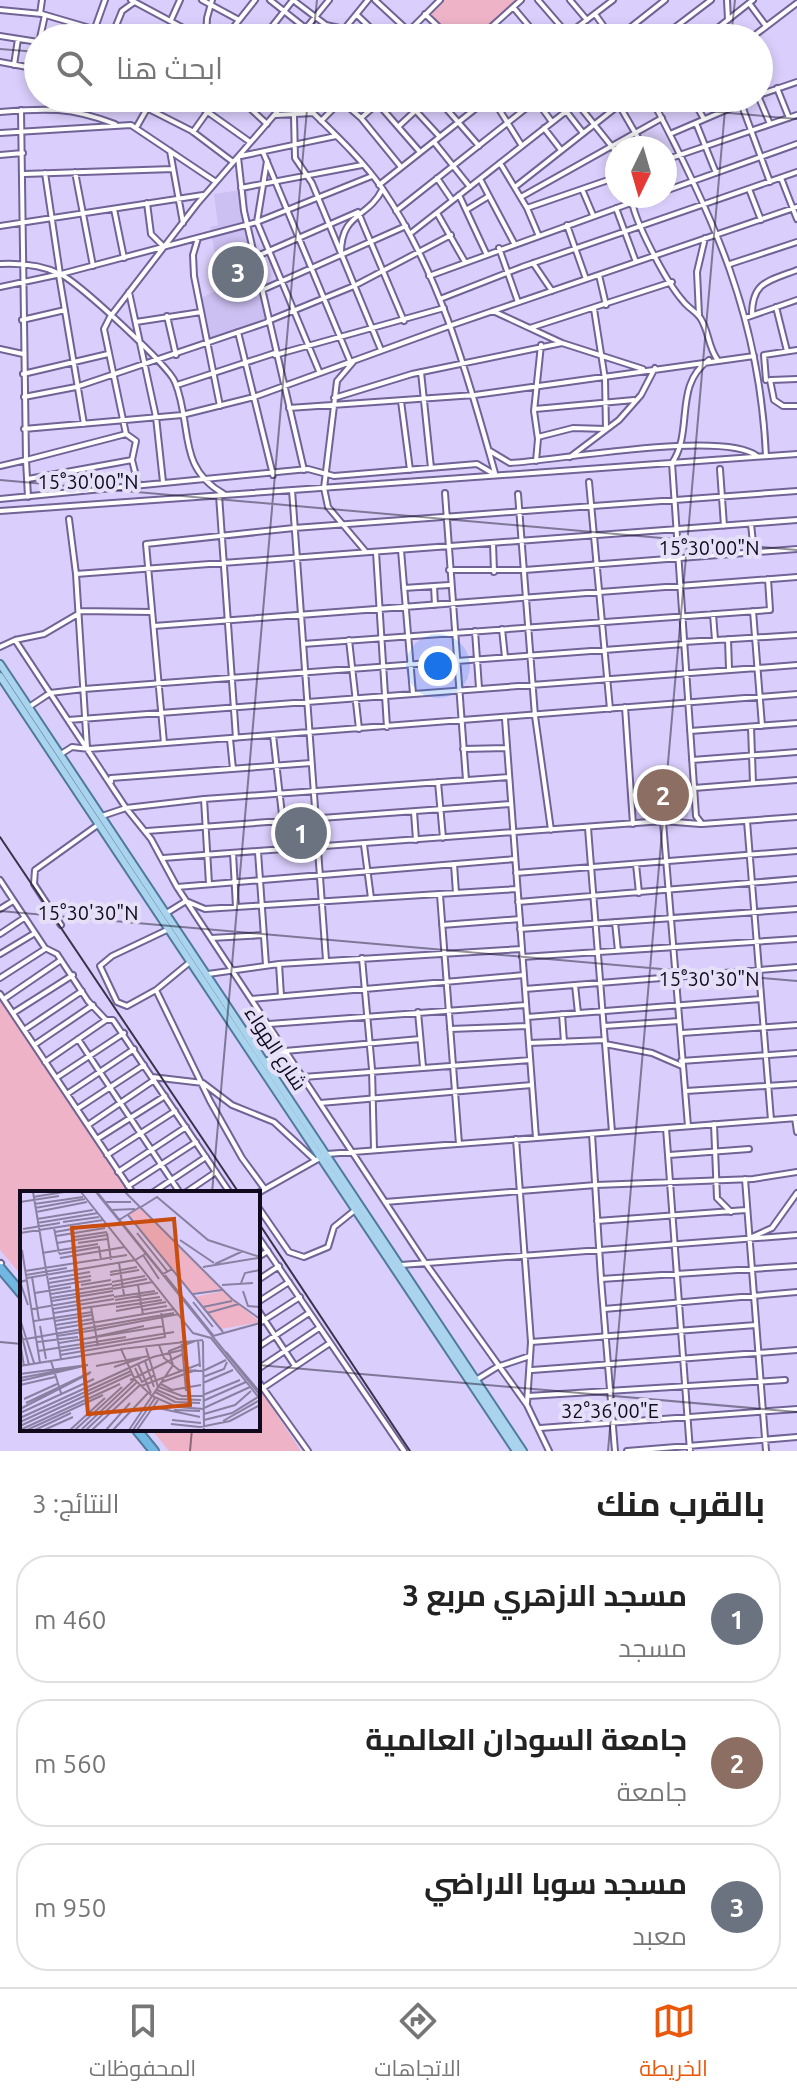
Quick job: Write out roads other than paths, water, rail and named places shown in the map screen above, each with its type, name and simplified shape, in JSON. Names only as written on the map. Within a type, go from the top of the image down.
[{"type":"highway","points":[[0,1264],[20,1285]]},
{"type":"highway","points":[[0,1264],[20,1291]]},
{"type":"highway","points":[[140,1431],[157,1451]]},
{"type":"main road","name":"شارع الهواء","points":[[0,664],[102,816],[190,962],[516,1451]]},
{"type":"main road","name":"شارع الهواء","points":[[0,676],[99,824],[208,974],[266,1061],[320,1156],[401,1265],[523,1451]]},
{"type":"street","points":[[41,24],[42,0]]},
{"type":"street","points":[[96,24],[105,0]]},
{"type":"street","points":[[147,7],[150,0]]},
{"type":"street","points":[[171,20],[180,0]]},
{"type":"street","points":[[202,0],[212,2],[239,20]]},
{"type":"street","points":[[236,24],[255,0]]},
{"type":"street","points":[[270,0],[301,24]]},
{"type":"street","points":[[274,24],[293,0],[324,24]]},
{"type":"street","points":[[310,24],[329,0]]},
{"type":"street","points":[[349,24],[368,0]]},
{"type":"street","points":[[375,0],[402,24]]},
{"type":"street","points":[[494,24],[521,0]]},
{"type":"street","points":[[538,0],[557,24]]},
{"type":"street","points":[[570,0],[587,20]]},
{"type":"street","points":[[600,0],[605,6]]},
{"type":"street","points":[[582,24],[613,0]]},
{"type":"street","points":[[633,24],[665,0]]},
{"type":"street","points":[[679,24],[711,0]]},
{"type":"street","points":[[727,0],[728,20]]},
{"type":"street","points":[[117,24],[125,6],[133,1],[178,24]]},
{"type":"street","points":[[416,24],[437,1]]},
{"type":"street","points":[[207,24],[212,2]]},
{"type":"street","points":[[723,24],[751,2],[765,24]]},
{"type":"street","points":[[769,24],[797,3]]},
{"type":"street","points":[[513,7],[527,24]]},
{"type":"street","points":[[0,10],[42,14],[80,24]]},
{"type":"street","points":[[425,14],[435,24]]},
{"type":"street","points":[[595,14],[603,24]]},
{"type":"street","points":[[356,15],[366,24]]},
{"type":"street","points":[[0,36],[24,38]]},
{"type":"street","points":[[14,65],[19,38]]},
{"type":"street","points":[[0,62],[24,67]]},
{"type":"street","points":[[773,90],[797,82]]},
{"type":"street","points":[[777,88],[789,118]]},
{"type":"street","points":[[21,110],[24,174],[22,320],[28,497]]},
{"type":"street","points":[[0,112],[24,110]]},
{"type":"street","points":[[79,112],[136,128],[216,182]]},
{"type":"street","points":[[136,128],[145,112]]},
{"type":"street","points":[[157,112],[236,159],[336,136]]},
{"type":"street","points":[[193,132],[207,112]]},
{"type":"street","points":[[211,112],[250,142]]},
{"type":"street","points":[[254,112],[267,124]]},
{"type":"street","points":[[138,485],[132,460],[136,441],[126,434],[104,329],[110,317],[205,195],[277,112]]},
{"type":"street","points":[[321,121],[329,112]]},
{"type":"street","points":[[355,112],[401,167]]},
{"type":"street","points":[[361,118],[368,112]]},
{"type":"street","points":[[386,112],[420,152]]},
{"type":"street","points":[[399,126],[415,112]]},
{"type":"street","points":[[417,112],[439,136]]},
{"type":"street","points":[[449,112],[479,146]]},
{"type":"street","points":[[255,257],[329,226],[372,203],[381,187],[401,167],[470,112]]},
{"type":"street","points":[[499,112],[522,146]]},
{"type":"street","points":[[396,211],[521,112]]},
{"type":"street","points":[[546,112],[552,122]]},
{"type":"street","points":[[411,233],[565,112]]},
{"type":"street","points":[[567,112],[583,133]]},
{"type":"street","points":[[585,112],[606,136]]},
{"type":"street","points":[[515,187],[610,112]]},
{"type":"street","points":[[623,112],[635,134]]},
{"type":"street","points":[[658,112],[719,234],[754,356],[774,400],[783,406],[797,406]]},
{"type":"street","points":[[700,112],[704,119]]},
{"type":"street","points":[[670,134],[719,112]]},
{"type":"street","points":[[745,112],[770,182]]},
{"type":"street","points":[[764,112],[770,124]]},
{"type":"street","points":[[275,115],[313,113],[381,187],[411,233],[452,325],[496,475]]},
{"type":"street","points":[[677,156],[797,115]]},
{"type":"street","points":[[294,116],[295,158],[318,198],[381,350]]},
{"type":"street","points":[[632,136],[662,118]]},
{"type":"street","points":[[695,123],[716,173]]},
{"type":"street","points":[[0,133],[85,130],[117,124]]},
{"type":"street","points":[[544,128],[561,150]]},
{"type":"street","points":[[433,141],[470,187]]},
{"type":"street","points":[[677,187],[797,144]]},
{"type":"street","points":[[521,197],[605,149]]},
{"type":"street","points":[[170,151],[183,223]]},
{"type":"street","points":[[263,152],[338,336],[353,360]]},
{"type":"street","points":[[0,155],[23,153]]},
{"type":"street","points":[[236,159],[268,322],[304,470]]},
{"type":"street","points":[[267,161],[257,222],[320,372]]},
{"type":"street","points":[[500,163],[527,208],[538,234]]},
{"type":"street","points":[[241,188],[362,165]]},
{"type":"street","points":[[24,174],[173,169]]},
{"type":"street","points":[[75,172],[93,266]]},
{"type":"street","points":[[440,299],[533,263],[797,172]]},
{"type":"street","points":[[45,173],[84,424]]},
{"type":"street","points":[[0,287],[93,266],[257,222],[372,176]]},
{"type":"street","points":[[437,178],[452,200]]},
{"type":"street","points":[[781,178],[795,207],[797,219]]},
{"type":"street","points":[[480,179],[514,243]]},
{"type":"street","points":[[527,208],[605,181]]},
{"type":"street","points":[[582,189],[593,215]]},
{"type":"street","points":[[749,189],[761,220]]},
{"type":"street","points":[[0,226],[205,195]]},
{"type":"street","points":[[459,195],[486,253]]},
{"type":"street","points":[[466,210],[489,196]]},
{"type":"street","points":[[147,203],[151,234],[164,247]]},
{"type":"street","points":[[24,429],[182,415],[254,397],[795,207]]},
{"type":"street","points":[[114,208],[124,258]]},
{"type":"street","points":[[429,276],[616,208],[636,262]]},
{"type":"street","points":[[634,208],[647,246],[680,299],[700,316]]},
{"type":"street","points":[[358,212],[404,321]]},
{"type":"street","points":[[341,255],[345,230],[358,212]]},
{"type":"street","points":[[437,213],[465,262]]},
{"type":"street","points":[[567,225],[586,279]]},
{"type":"street","points":[[262,290],[406,226]]},
{"type":"street","points":[[24,397],[76,387],[268,322],[354,286],[451,235]]},
{"type":"street","points":[[198,237],[199,246],[193,255],[220,406]]},
{"type":"street","points":[[705,238],[697,272],[700,316],[709,348],[718,359]]},
{"type":"street","points":[[730,264],[797,242]]},
{"type":"street","points":[[499,248],[518,302]]},
{"type":"street","points":[[533,263],[552,291]]},
{"type":"street","points":[[0,264],[22,264],[60,274],[161,360],[177,385],[193,466],[202,479],[222,495]]},
{"type":"street","points":[[752,315],[753,296],[760,286],[797,270]]},
{"type":"street","points":[[599,275],[606,305]]},
{"type":"street","points":[[527,329],[672,282]]},
{"type":"street","points":[[129,292],[156,417],[163,482]]},
{"type":"street","points":[[745,318],[797,300]]},
{"type":"street","points":[[776,307],[787,351]]},
{"type":"street","points":[[177,385],[244,361],[309,347],[338,336],[444,308]]},
{"type":"street","points":[[594,309],[605,379],[606,429]]},
{"type":"street","points":[[22,320],[65,310]]},
{"type":"street","points":[[493,311],[562,343],[645,370]]},
{"type":"street","points":[[136,322],[201,312]]},
{"type":"street","points":[[167,316],[176,355]]},
{"type":"street","points":[[238,332],[273,475]]},
{"type":"street","points":[[334,398],[421,372],[562,343]]},
{"type":"street","points":[[536,461],[538,437],[534,409],[541,345]]},
{"type":"street","points":[[0,349],[23,354]]},
{"type":"street","points":[[766,456],[763,356],[797,350]]},
{"type":"street","points":[[23,374],[74,365],[108,354]]},
{"type":"street","points":[[289,408],[331,408],[475,395],[754,356]]},
{"type":"street","points":[[353,360],[337,381],[331,408],[324,488],[328,507],[366,552]]},
{"type":"street","points":[[702,824],[696,816],[672,463],[681,445],[693,374],[709,360]]},
{"type":"street","points":[[569,458],[637,400],[655,368]]},
{"type":"street","points":[[421,372],[431,468]]},
{"type":"street","points":[[765,380],[797,379]]},
{"type":"street","points":[[534,409],[637,400]]},
{"type":"street","points":[[401,401],[410,470]]},
{"type":"street","points":[[538,437],[573,428],[606,429]]},
{"type":"street","points":[[0,466],[126,434]]},
{"type":"street","points":[[488,449],[510,463],[681,445],[747,448],[758,457]]},
{"type":"street","points":[[0,511],[797,454]]},
{"type":"street","points":[[28,479],[132,460]]},
{"type":"street","points":[[0,499],[304,470],[334,476],[477,464],[496,475]]},
{"type":"street","points":[[720,469],[724,526]]},
{"type":"street","points":[[589,482],[610,709]]},
{"type":"street","points":[[292,490],[326,960]]},
{"type":"street","points":[[164,743],[146,544],[294,528],[797,491]]},
{"type":"street","points":[[445,493],[466,780]]},
{"type":"street","points":[[518,494],[535,716],[551,830]]},
{"type":"street","points":[[222,495],[234,707],[233,769]]},
{"type":"street","points":[[69,519],[76,574],[87,749]]},
{"type":"street","points":[[76,574],[797,520]]},
{"type":"street","points":[[751,524],[754,552]]},
{"type":"street","points":[[493,543],[494,572]]},
{"type":"street","points":[[449,570],[494,572],[797,549]]},
{"type":"street","points":[[401,550],[413,694]]},
{"type":"street","points":[[376,552],[387,727]]},
{"type":"street","points":[[154,626],[797,577]]},
{"type":"street","points":[[303,644],[770,610],[768,579]]},
{"type":"street","points":[[404,588],[450,584]]},
{"type":"street","points":[[434,586],[435,605]]},
{"type":"street","points":[[753,611],[762,726]]},
{"type":"street","points":[[0,647],[15,640],[44,634],[78,613],[152,612]]},
{"type":"street","points":[[713,613],[715,640]]},
{"type":"street","points":[[502,629],[505,657]]},
{"type":"street","points":[[475,631],[479,689]]},
{"type":"street","points":[[29,707],[50,693],[84,689],[797,635]]},
{"type":"street","points":[[728,639],[729,670]]},
{"type":"street","points":[[15,640],[111,786],[163,858],[186,901],[424,1261],[527,1405],[549,1451]]},
{"type":"street","points":[[349,640],[359,729]]},
{"type":"street","points":[[68,720],[797,665]]},
{"type":"street","points":[[61,754],[72,747],[87,749],[505,719],[797,694]]},
{"type":"street","points":[[625,707],[633,824]]},
{"type":"street","points":[[505,719],[536,1138]]},
{"type":"street","points":[[690,731],[797,724]]},
{"type":"street","points":[[751,727],[753,783]]},
{"type":"street","points":[[273,735],[286,850]]},
{"type":"street","points":[[463,749],[507,748]]},
{"type":"street","points":[[692,760],[797,752]]},
{"type":"street","points":[[111,786],[111,778],[311,763]]},
{"type":"street","points":[[102,816],[126,808],[204,799],[509,777]]},
{"type":"street","points":[[694,788],[797,780]]},
{"type":"street","points":[[438,782],[443,838]]},
{"type":"street","points":[[204,799],[209,884]]},
{"type":"street","points":[[145,831],[511,804]]},
{"type":"street","points":[[414,812],[416,840]]},
{"type":"street","points":[[163,858],[663,821],[702,824],[797,817]]},
{"type":"street","points":[[663,821],[688,1126]]},
{"type":"street","points":[[747,821],[771,1120]]},
{"type":"street","points":[[61,925],[34,884],[35,870],[99,824]]},
{"type":"street","points":[[588,828],[612,1132]]},
{"type":"street","points":[[364,844],[371,898]]},
{"type":"street","points":[[258,851],[266,965]]},
{"type":"street","points":[[516,873],[797,851]]},
{"type":"street","points":[[233,853],[236,907]]},
{"type":"street","points":[[177,887],[515,859]]},
{"type":"street","points":[[454,864],[456,893]]},
{"type":"street","points":[[636,864],[639,893]]},
{"type":"street","points":[[518,902],[797,879]]},
{"type":"street","points":[[1,884],[45,948],[54,950],[106,1020]]},
{"type":"street","points":[[186,901],[205,909],[517,889]]},
{"type":"street","points":[[440,894],[459,1144]]},
{"type":"street","points":[[0,909],[13,901]]},
{"type":"street","points":[[163,915],[186,901]]},
{"type":"street","points":[[520,929],[797,909]]},
{"type":"street","points":[[0,934],[24,918]]},
{"type":"street","points":[[442,925],[520,919]]},
{"type":"street","points":[[615,922],[618,951]]},
{"type":"street","points":[[169,929],[112,956],[99,968],[117,1002],[122,1006],[156,990],[190,962]]},
{"type":"street","points":[[0,954],[35,933]]},
{"type":"street","points":[[211,938],[264,935]]},
{"type":"street","points":[[522,957],[797,939]]},
{"type":"street","points":[[0,978],[45,948]]},
{"type":"street","points":[[208,974],[326,960],[522,949]]},
{"type":"street","points":[[362,958],[374,1099],[374,1150]]},
{"type":"street","points":[[4,999],[62,960]]},
{"type":"street","points":[[279,964],[281,996]]},
{"type":"street","points":[[525,989],[797,967]]},
{"type":"street","points":[[13,1013],[73,975]]},
{"type":"street","points":[[251,999],[524,975]]},
{"type":"street","points":[[575,985],[578,1013]]},
{"type":"street","points":[[156,990],[242,1158],[265,1189]]},
{"type":"street","points":[[24,1030],[82,991]]},
{"type":"street","points":[[0,994],[132,1191]]},
{"type":"street","points":[[527,1017],[761,999]]},
{"type":"street","points":[[34,1045],[93,1005]]},
{"type":"street","points":[[268,1024],[526,1005]]},
{"type":"street","points":[[418,1012],[423,1067]]},
{"type":"street","points":[[562,1014],[564,1042]]},
{"type":"street","points":[[45,1062],[106,1020],[113,1020],[228,1191]]},
{"type":"street","points":[[604,1026],[679,1021]]},
{"type":"street","points":[[682,1033],[797,1025]]},
{"type":"street","points":[[450,1029],[527,1026]]},
{"type":"street","points":[[56,1078],[124,1033]]},
{"type":"street","points":[[78,1039],[181,1191]]},
{"type":"street","points":[[266,1061],[285,1051],[420,1039]]},
{"type":"street","points":[[529,1043],[605,1042],[682,1064],[797,1053]]},
{"type":"street","points":[[67,1094],[134,1049]]},
{"type":"street","points":[[303,1077],[372,1069],[530,1060]]},
{"type":"street","points":[[77,1109],[144,1065]]},
{"type":"street","points":[[88,1125],[153,1078],[203,1083],[232,1105],[274,1122],[320,1156]]},
{"type":"street","points":[[686,1091],[797,1084]]},
{"type":"street","points":[[320,1103],[532,1085]]},
{"type":"street","points":[[97,1139],[165,1096]]},
{"type":"street","points":[[107,1155],[175,1111]]},
{"type":"street","points":[[260,1192],[320,1156],[796,1118],[797,1132]]},
{"type":"street","points":[[714,1124],[717,1198],[731,1212]]},
{"type":"street","points":[[118,1172],[186,1127]]},
{"type":"street","points":[[666,1128],[690,1448]]},
{"type":"street","points":[[592,1134],[609,1364],[608,1393],[615,1451]]},
{"type":"street","points":[[516,1139],[531,1342],[527,1405]]},
{"type":"street","points":[[128,1186],[196,1142]]},
{"type":"street","points":[[669,1155],[749,1149]]},
{"type":"street","points":[[155,1191],[206,1157]]},
{"type":"street","points":[[186,1191],[216,1172]]},
{"type":"street","points":[[385,1202],[671,1180],[745,1179],[797,1172]]},
{"type":"street","points":[[745,1179],[758,1382],[766,1451]]},
{"type":"street","points":[[748,1238],[772,1228],[797,1193]]},
{"type":"street","points":[[260,1210],[289,1252],[304,1257],[328,1247],[334,1227],[356,1210]]},
{"type":"street","points":[[597,1221],[746,1210]]},
{"type":"street","points":[[401,1265],[797,1235]]},
{"type":"street","points":[[260,1240],[404,1451]]},
{"type":"street","points":[[260,1256],[268,1251]]},
{"type":"street","points":[[260,1279],[279,1266]]},
{"type":"street","points":[[601,1279],[797,1266]]},
{"type":"street","points":[[260,1301],[289,1282]]},
{"type":"street","points":[[604,1309],[797,1292]]},
{"type":"street","points":[[260,1323],[300,1297]]},
{"type":"street","points":[[260,1313],[295,1366]]},
{"type":"street","points":[[260,1346],[310,1313]]},
{"type":"street","points":[[531,1342],[756,1325]]},
{"type":"street","points":[[260,1368],[320,1328]]},
{"type":"street","points":[[263,1388],[330,1343]]},
{"type":"street","points":[[531,1370],[797,1350]]},
{"type":"street","points":[[476,1380],[497,1367],[530,1356]]},
{"type":"street","points":[[527,1396],[785,1380]]},
{"type":"street","points":[[260,1384],[308,1451]]},
{"type":"street","points":[[539,1428],[797,1409]]},
{"type":"street","points":[[627,1451],[797,1437]]},
{"type":"railway","points":[[0,837],[238,1191]]},
{"type":"railway","points":[[260,1225],[410,1451]]},
{"type":"place","name":"مسجد سوبا الاراضي","points":[[238,272]]},
{"type":"place","name":"جامعة السودان العالمية","points":[[663,795]]},
{"type":"place","name":"مسجد الازهري مربع 3","points":[[301,833]]}]
